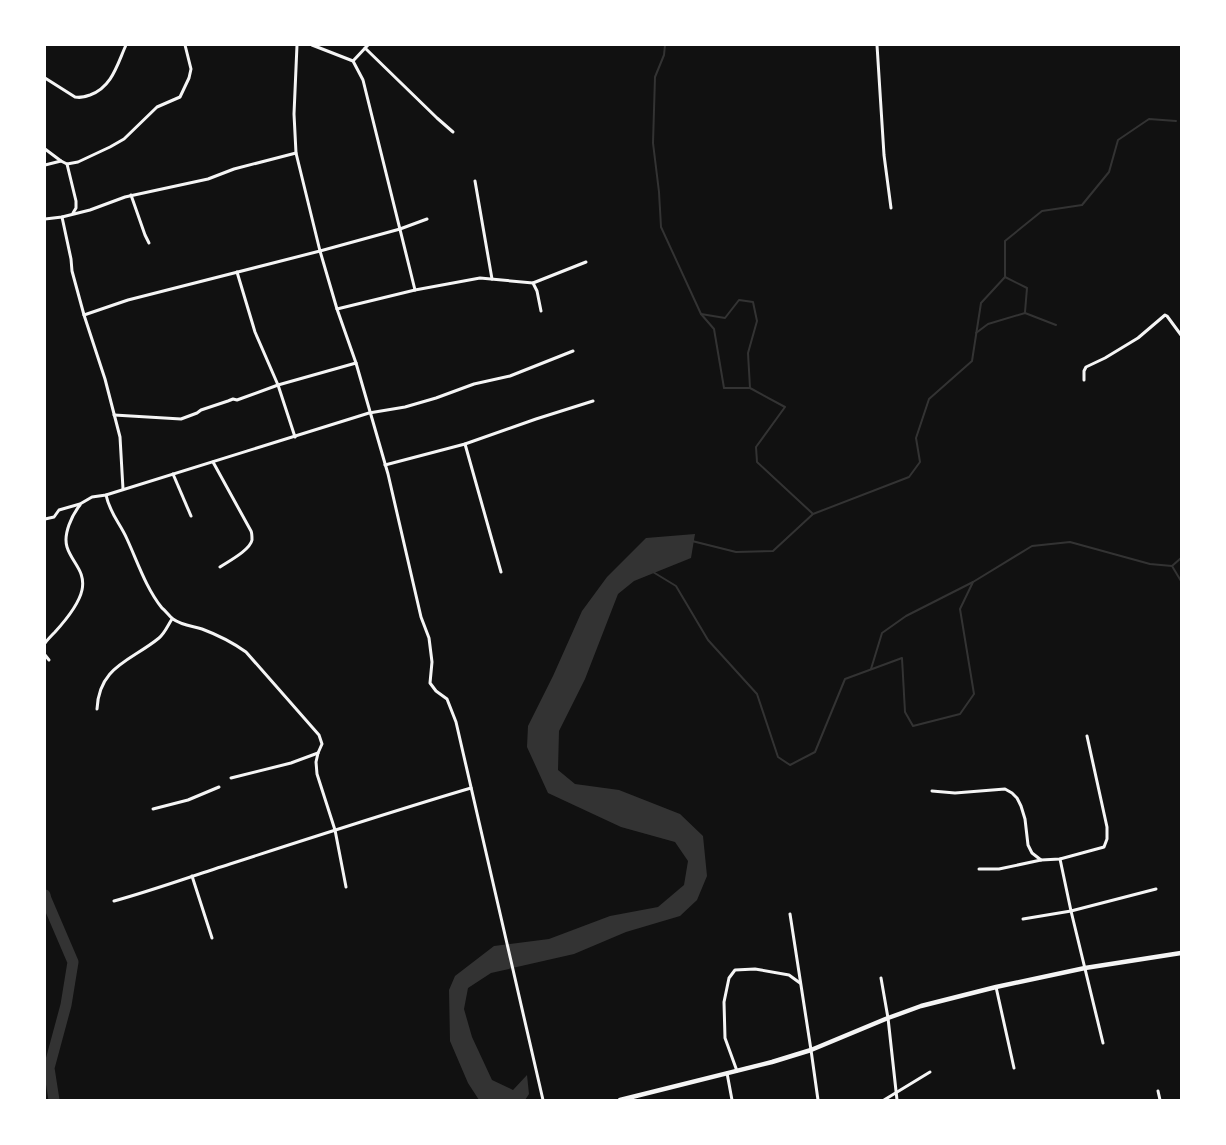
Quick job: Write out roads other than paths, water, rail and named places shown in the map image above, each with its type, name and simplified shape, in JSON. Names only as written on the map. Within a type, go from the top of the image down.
[{"type":"street","points":[[45,78],[75,97],[80,98],[97,93],[110,81],[126,45]]},
{"type":"street","points":[[45,149],[67,164],[78,162],[110,148],[124,139],[157,107],[180,97],[191,69],[185,45]]},
{"type":"street","points":[[298,45],[294,114],[296,153],[320,251],[337,309],[356,363],[385,465],[420,617],[429,638],[432,662],[430,683],[436,691],[447,699],[456,722],[543,1100]]},
{"type":"street","points":[[312,45],[353,61],[364,80],[415,290]]},
{"type":"street","points":[[877,45],[884,155],[891,208]]},
{"type":"street","points":[[353,61],[366,46],[453,132]]},
{"type":"street","points":[[45,219],[90,210],[131,196],[208,178],[234,169],[296,153]]},
{"type":"street","points":[[45,165],[61,161]]},
{"type":"street","points":[[67,164],[76,201],[76,208],[72,213]]},
{"type":"street","points":[[475,181],[492,279]]},
{"type":"street","points":[[131,196],[149,242]]},
{"type":"street","points":[[62,217],[72,271],[105,379],[120,437],[123,489]]},
{"type":"street","points":[[84,315],[128,300],[320,251],[427,220]]},
{"type":"street","points":[[337,309],[415,290],[480,278],[533,283],[586,262]]},
{"type":"street","points":[[237,272],[255,332],[278,385],[295,437]]},
{"type":"street","points":[[533,283],[537,291],[541,311]]},
{"type":"street","points":[[1084,380],[1086,367],[1138,338],[1165,316],[1167,316],[1181,335]]},
{"type":"street","points":[[45,519],[54,517],[59,510],[80,504],[92,497],[106,495],[370,413],[405,407],[474,384],[510,376],[573,351]]},
{"type":"street","points":[[114,415],[181,419],[232,399],[237,400],[278,385],[356,363]]},
{"type":"street","points":[[385,465],[465,444],[593,401]]},
{"type":"street","points":[[465,444],[501,572]]},
{"type":"street","points":[[213,462],[251,531],[252,539],[246,550],[220,568]]},
{"type":"street","points":[[173,474],[191,516]]},
{"type":"street","points":[[106,495],[108,505],[128,540],[144,580],[172,619],[190,627],[215,634],[234,643],[246,652],[319,734],[322,744],[316,762],[317,774],[335,830],[346,887]]},
{"type":"street","points":[[45,643],[73,608],[81,592],[82,577],[67,548],[66,539],[71,520],[80,504]]},
{"type":"street","points":[[97,709],[99,690],[106,676],[158,639],[172,619]]},
{"type":"street","points":[[45,655],[49,660]]},
{"type":"street","points":[[979,870],[999,869],[1041,860],[1060,859],[1104,846],[1107,839],[1107,827],[1087,736]]},
{"type":"street","points":[[231,778],[291,763],[318,753]]},
{"type":"street","points":[[153,809],[188,800],[218,786]]},
{"type":"street","points":[[114,900],[142,893],[471,788]]},
{"type":"street","points":[[932,791],[955,793],[1005,789],[1012,793],[1021,806],[1025,819],[1028,845],[1032,853],[1041,860]]},
{"type":"street","points":[[1060,859],[1103,1043]]},
{"type":"street","points":[[192,876],[212,938]]},
{"type":"street","points":[[1024,920],[1071,911],[1156,889]]},
{"type":"street","points":[[790,914],[812,1050],[818,1100]]},
{"type":"street","points":[[620,1100],[812,1050],[921,1006],[1085,968],[1181,953]]},
{"type":"street","points":[[737,1071],[725,1038],[724,1002],[729,978],[735,970],[755,969],[790,975],[800,983]]},
{"type":"street","points":[[881,978],[888,1018],[896,1100]]},
{"type":"street","points":[[996,988],[1014,1068]]},
{"type":"street","points":[[884,1100],[930,1072]]},
{"type":"street","points":[[727,1073],[732,1100]]},
{"type":"street","points":[[1158,1091],[1160,1100]]},
{"type":"waterway","points":[[665,45],[664,55],[655,77],[653,143],[661,227],[701,314],[714,329],[724,388],[750,388],[785,407],[756,447],[757,462],[812,513]]},
{"type":"waterway","points":[[692,541],[736,552],[773,551],[813,514],[909,477],[920,462],[916,438],[929,399],[972,361],[981,303],[1005,277],[1005,241],[1042,211],[1082,205],[1109,172],[1118,140],[1149,119],[1176,121]]},
{"type":"waterway","points":[[1005,277],[1027,288],[1025,312]]},
{"type":"waterway","points":[[701,314],[725,318],[739,300],[753,302],[757,321],[748,353],[750,388]]},
{"type":"waterway","points":[[976,333],[988,324],[1025,313],[1056,325]]},
{"type":"waterway","points":[[653,572],[676,586],[708,640],[757,694],[778,757],[790,765],[815,752],[845,679],[902,658],[905,712],[913,726],[960,714],[974,694],[960,609],[973,582],[1032,546],[1070,542],[1150,564],[1172,566],[1181,558]]},
{"type":"waterway","points":[[1172,566],[1181,581]]},
{"type":"waterway","points":[[871,669],[882,633],[906,616],[973,582]]},
{"type":"waterway","points":[[45,895],[73,962],[66,1005],[49,1068],[54,1100]]}]
